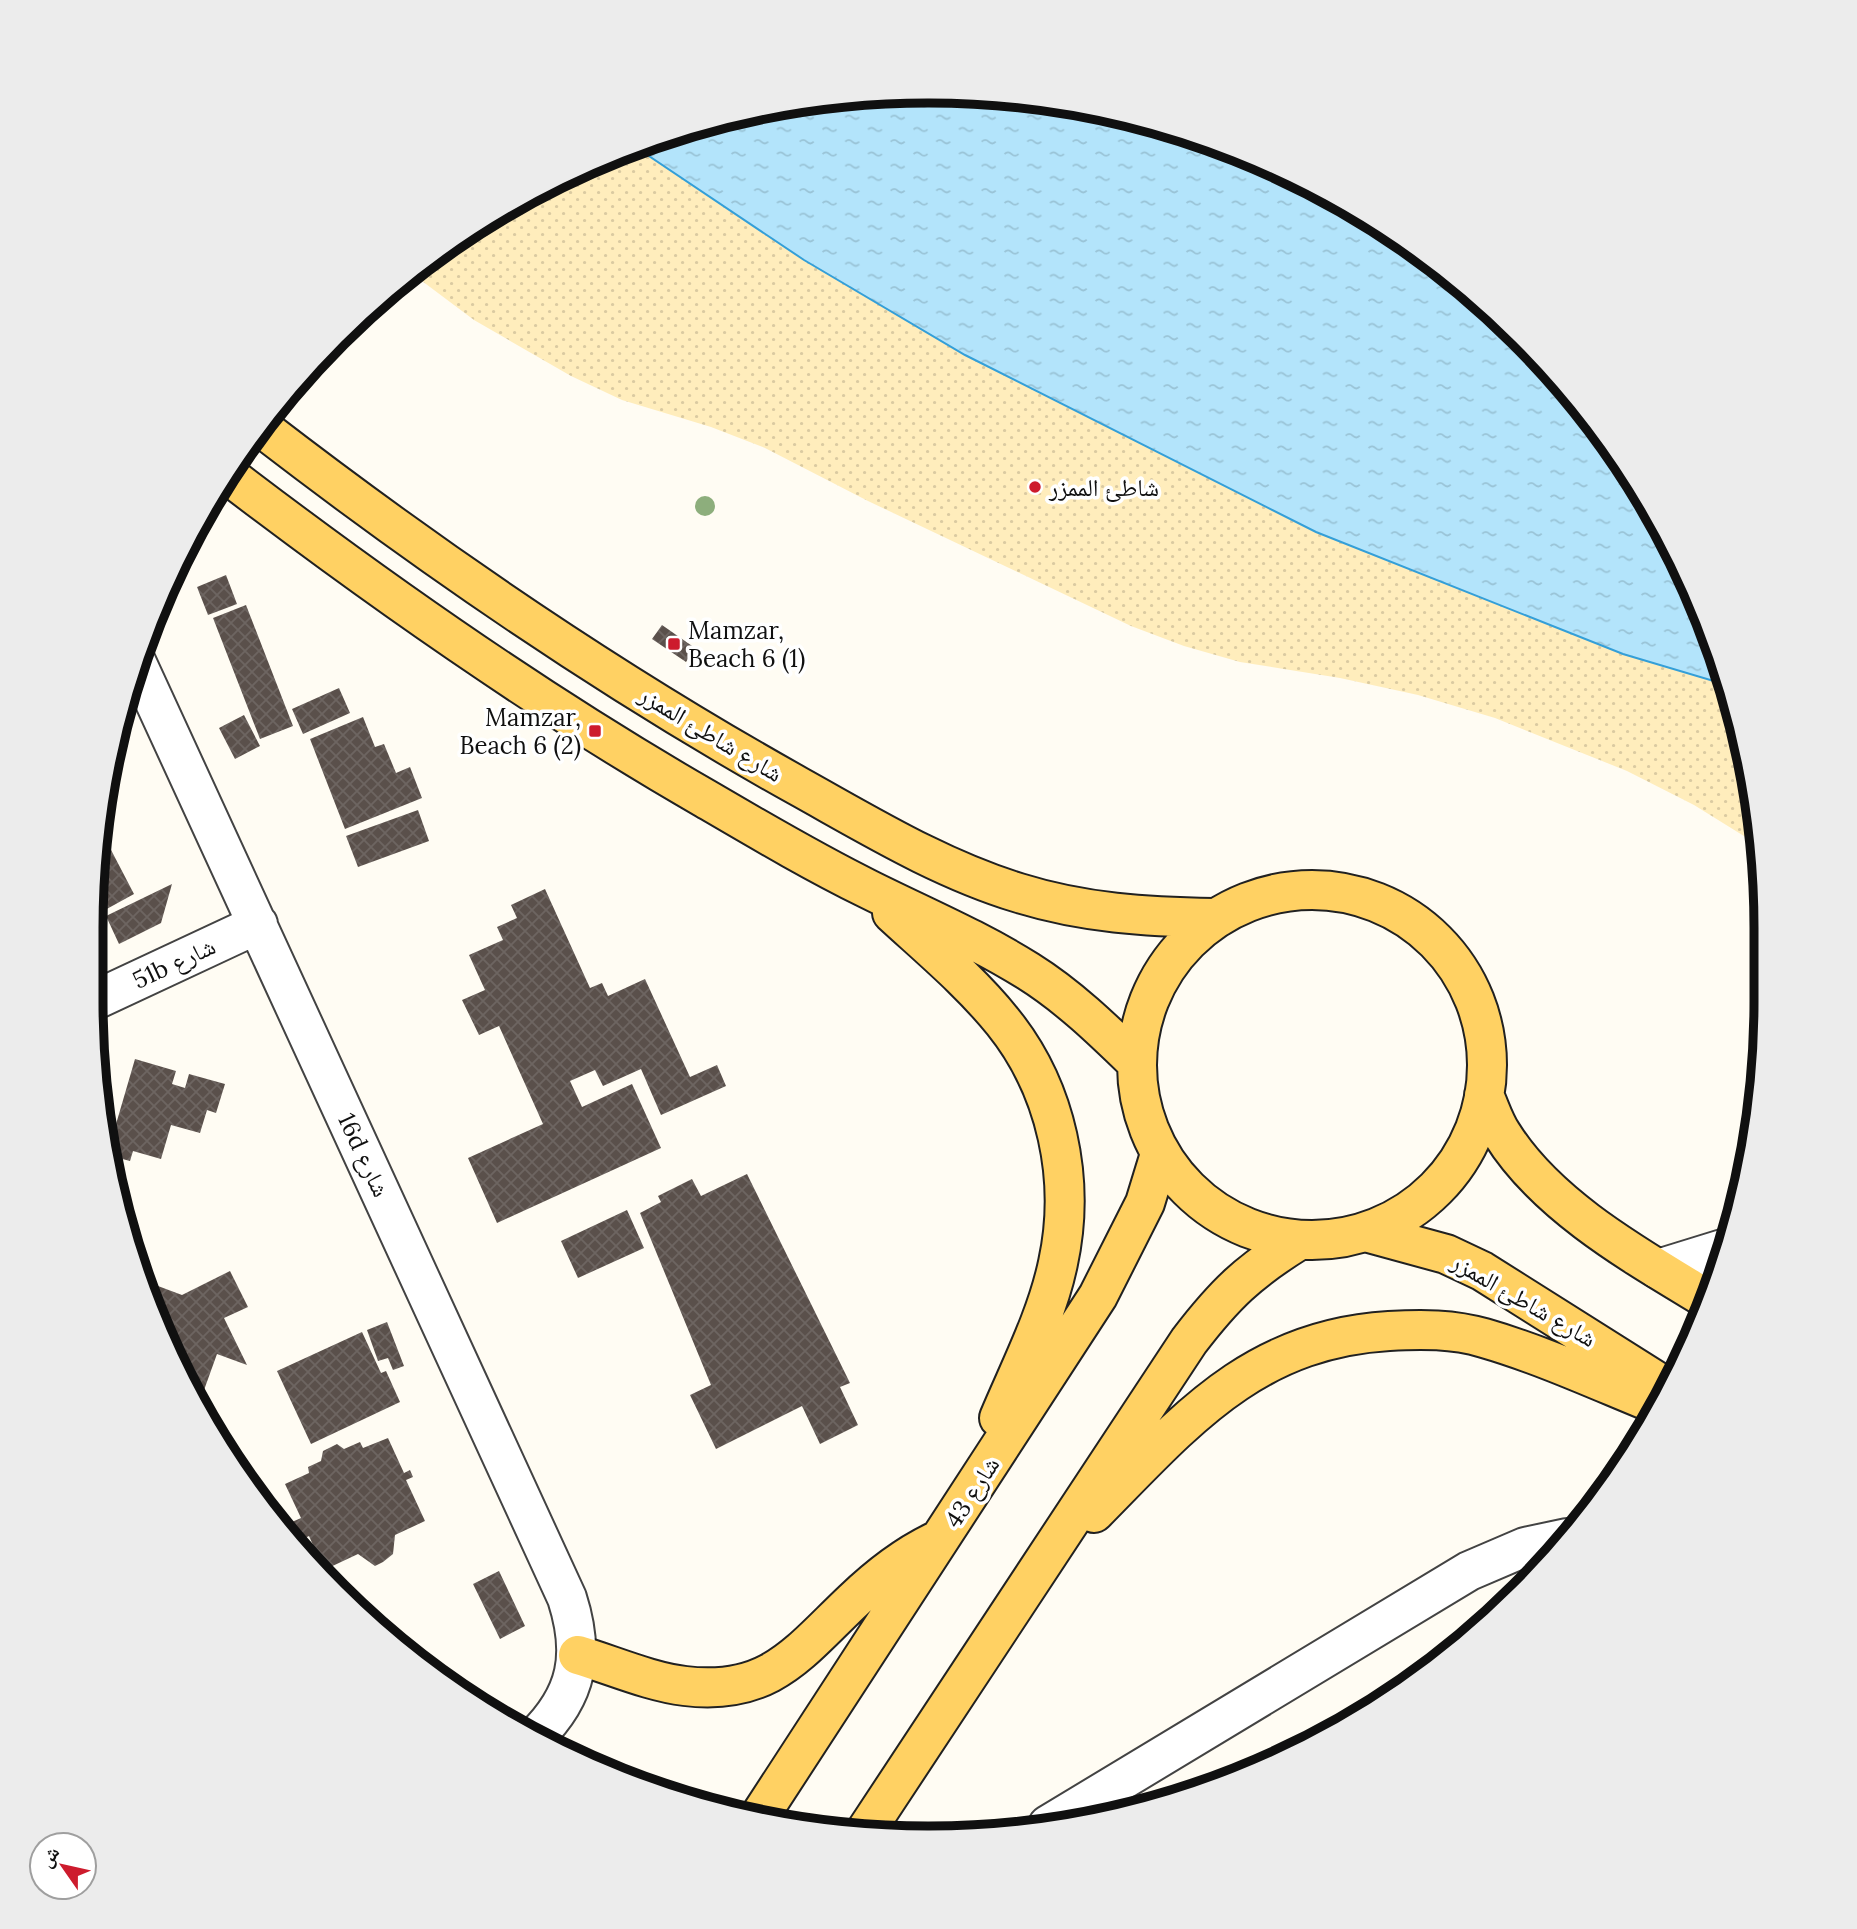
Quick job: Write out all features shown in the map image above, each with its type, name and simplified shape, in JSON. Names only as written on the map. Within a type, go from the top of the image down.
[{"type":"main road","name":"شارع شاطئ الممزر","points":[[269,433],[357,501],[514,613],[745,757],[935,861],[1021,894],[1074,907],[1148,917],[1213,918]]},
{"type":"main road","points":[[235,481],[341,562],[487,662],[695,793],[865,888],[986,946],[1029,972],[1092,1019],[1136,1062]]},
{"type":"main road","points":[[865,888],[979,995],[1003,1022],[1041,1083],[1061,1153],[1064,1228],[1058,1265],[1047,1301],[964,1503]]},
{"type":"main road","points":[[1290,889],[1318,889],[1371,898],[1408,916],[1439,943],[1456,964],[1480,1014],[1487,1054],[1484,1095],[1478,1121],[1461,1157],[1436,1189],[1405,1215],[1369,1233],[1334,1241],[1298,1241],[1257,1232],[1219,1214],[1185,1188],[1160,1154],[1146,1125],[1139,1094],[1136,1062],[1141,1022],[1155,985],[1177,952],[1213,918],[1250,899],[1290,889]]},
{"type":"main road","points":[[1484,1095],[1500,1132],[1544,1185],[1577,1213],[1699,1294]]},
{"type":"main road","name":"شارع 43","points":[[764,1809],[1098,1296],[1144,1203],[1160,1154]]},
{"type":"main road","name":"شارع شاطئ الممزر","points":[[1369,1233],[1446,1254],[1482,1271],[1660,1382]]},
{"type":"main road","points":[[871,1824],[1158,1386],[1217,1305],[1253,1269],[1298,1241]]},
{"type":"main road","points":[[1034,1575],[1185,1420],[1236,1380],[1294,1350],[1356,1333],[1451,1331],[1485,1338],[1649,1402]]},
{"type":"main road","points":[[578,1655],[683,1686],[724,1688],[763,1678],[798,1657],[879,1577],[907,1555],[942,1538]]},
{"type":"street","name":"16d شارع","points":[[143,676],[567,1598],[576,1626],[578,1655],[571,1688],[555,1718],[543,1730]]},
{"type":"street","name":"51b شارع","points":[[103,996],[258,924]]},
{"type":"street","points":[[1658,1269],[1714,1252]]},
{"type":"street","points":[[1067,1814],[1469,1571],[1525,1546],[1552,1541]]},
{"type":"sand","name":"شاطئ الممزر","points":[[645,154],[804,260],[964,355],[1316,532],[1623,654],[1716,682],[1738,768],[1749,839],[1694,805],[1627,771],[1495,718],[1418,695],[1340,678],[1240,662],[1184,646],[1131,626],[868,501],[765,448],[711,427],[622,400],[571,376],[474,320],[420,279],[470,242],[516,214],[564,188]]},
{"type":"water","points":[[928,103],[982,105],[1036,110],[1142,131],[1194,147],[1293,188],[1387,242],[1431,274],[1473,308],[1549,384],[1615,470],[1643,516],[1691,613],[1716,682],[1623,654],[1316,532],[965,355],[804,260],[645,154],[715,131],[821,110]]},
{"type":"building","points":[[226,575],[237,604],[208,615],[197,587]]},
{"type":"building","points":[[246,605],[293,726],[260,739],[213,618]]},
{"type":"building","points":[[662,625],[695,648],[686,662],[652,639]]},
{"type":"building","points":[[339,688],[350,713],[303,734],[292,709]]},
{"type":"building","points":[[244,715],[260,746],[235,759],[219,728]]},
{"type":"building","points":[[363,717],[375,747],[384,744],[396,773],[410,767],[422,798],[345,829],[310,739]]},
{"type":"building","points":[[418,810],[429,841],[358,867],[346,836]]},
{"type":"building","points":[[108,847],[134,894],[104,911],[105,875]]},
{"type":"building","points":[[172,884],[161,923],[119,944],[106,916]]},
{"type":"building","points":[[545,889],[590,988],[602,983],[608,996],[645,979],[690,1077],[717,1065],[726,1086],[661,1115],[641,1069],[603,1086],[595,1070],[570,1081],[582,1107],[632,1084],[661,1148],[497,1223],[468,1158],[543,1124],[499,1026],[479,1035],[462,1000],[485,990],[469,955],[503,940],[497,927],[517,918],[511,905]]},
{"type":"building","points":[[135,1059],[176,1071],[172,1084],[185,1088],[189,1074],[225,1084],[216,1113],[207,1110],[200,1133],[171,1125],[161,1159],[133,1151],[130,1161],[118,1158],[114,1131]]},
{"type":"building","points":[[747,1174],[850,1383],[840,1387],[858,1425],[820,1444],[802,1406],[716,1449],[690,1395],[711,1385],[640,1213],[661,1202],[658,1196],[692,1179],[701,1196]]},
{"type":"building","points":[[627,1210],[644,1248],[578,1278],[561,1241]]},
{"type":"building","points":[[230,1271],[248,1307],[224,1318],[247,1365],[217,1354],[203,1393],[188,1365],[154,1285],[182,1295]]},
{"type":"building","points":[[387,1322],[404,1366],[393,1370],[388,1358],[378,1361],[367,1330]]},
{"type":"building","points":[[362,1332],[381,1373],[386,1371],[400,1402],[311,1444],[277,1371]]},
{"type":"building","points":[[388,1438],[404,1473],[410,1470],[413,1477],[406,1480],[425,1521],[395,1535],[393,1554],[375,1566],[358,1554],[329,1567],[317,1555],[309,1536],[303,1539],[296,1530],[292,1522],[301,1518],[285,1484],[309,1473],[308,1467],[321,1461],[323,1451],[337,1444],[344,1449],[360,1442],[363,1448]]},
{"type":"building","points":[[499,1571],[525,1626],[500,1639],[473,1584]]},
{"type":"place","name":"شاطئ الممزر","points":[[1035,487]]},
{"type":"place","name":"Mamzar, Beach 6 (1)","points":[[674,644]]},
{"type":"place","name":"Mamzar, Beach 6 (2)","points":[[595,731]]}]
